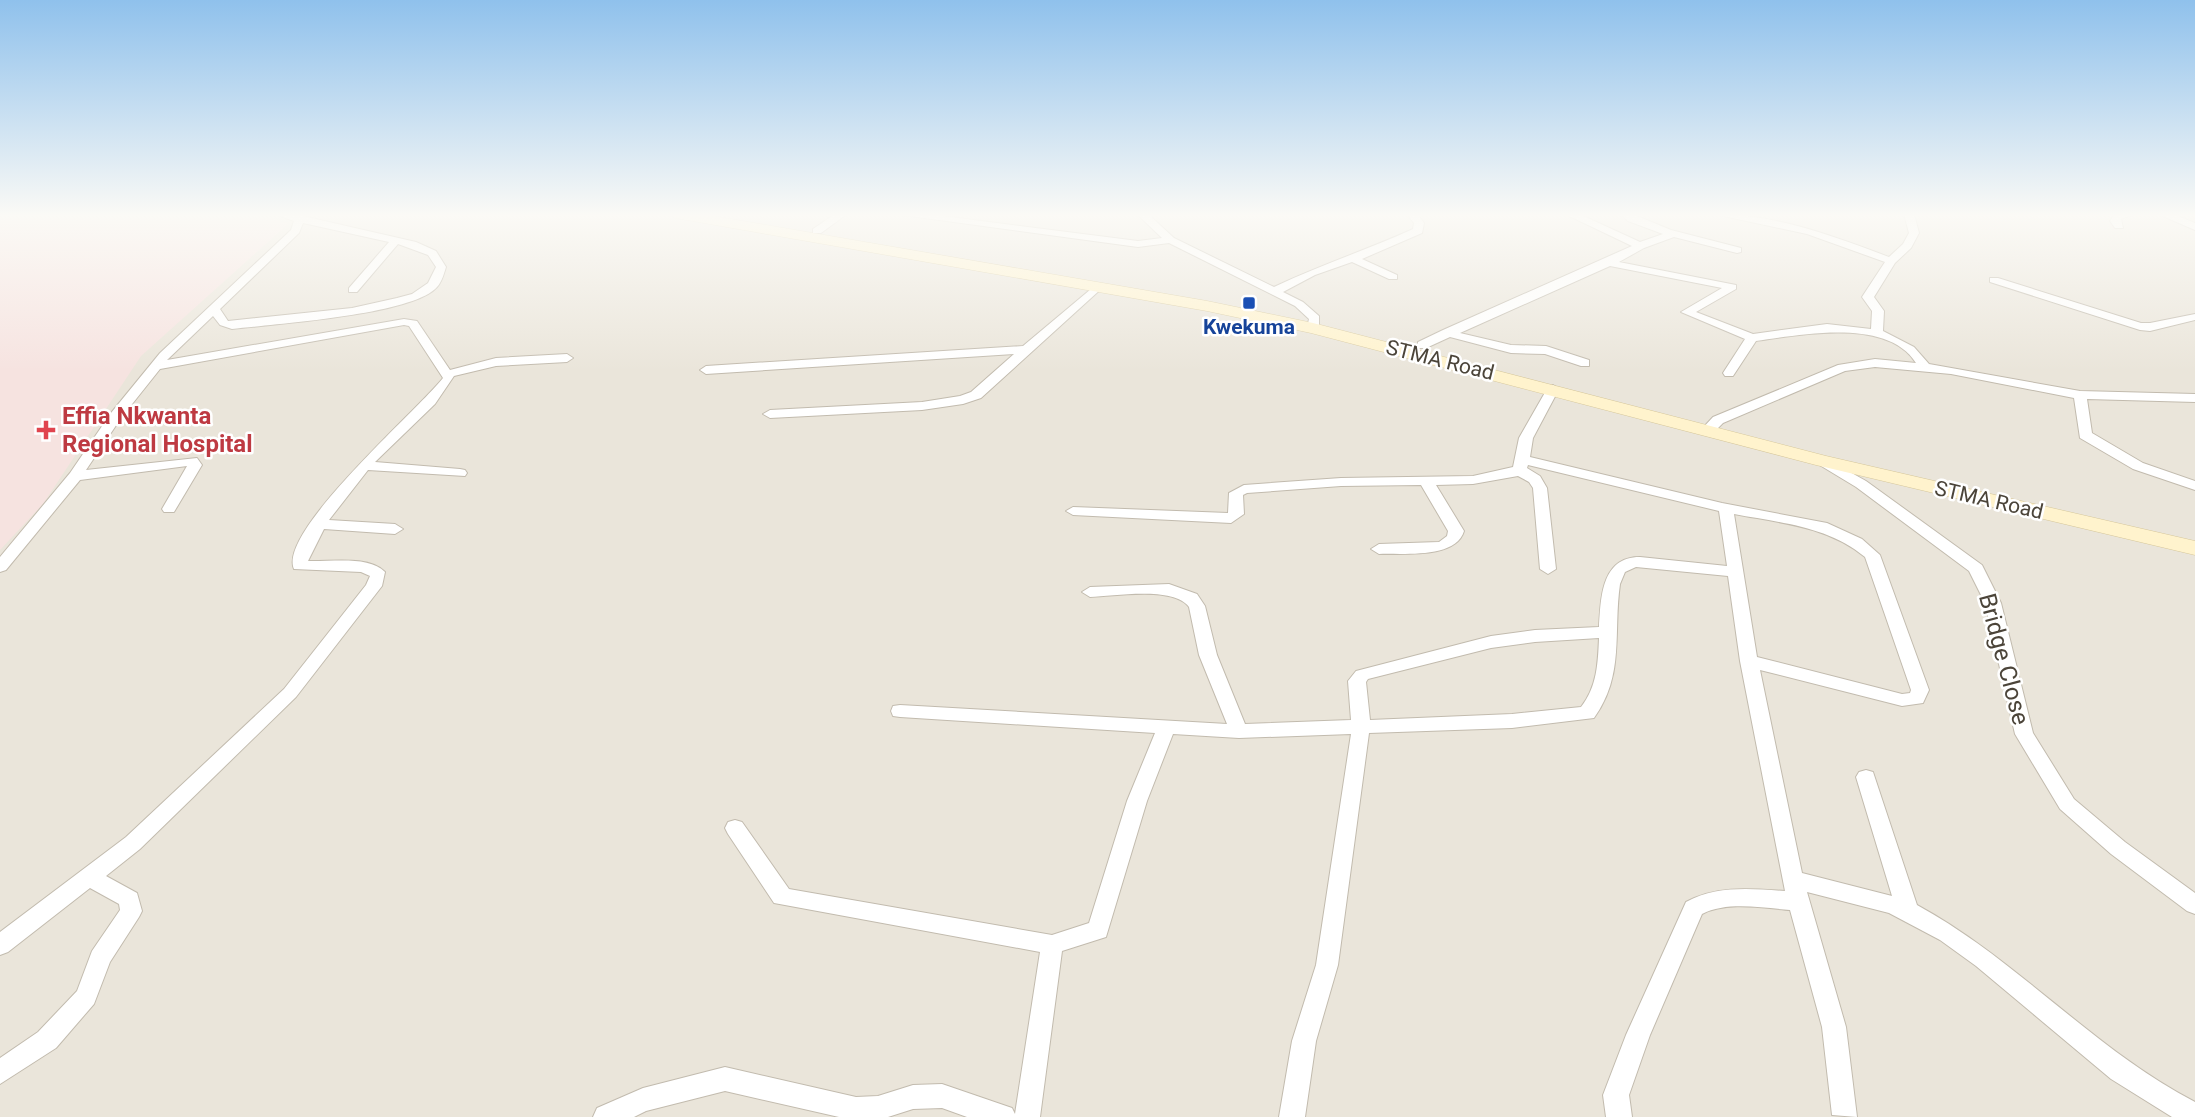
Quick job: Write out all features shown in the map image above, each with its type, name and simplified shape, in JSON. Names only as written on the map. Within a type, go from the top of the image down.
[{"type":"main road","name":"STMA Road","points":[[975,266],[1314,323],[1553,389],[2195,540]]},
{"type":"main road","name":"STMA Road","points":[[1007,266],[1422,345],[1823,461],[2195,548]]},
{"type":"street","points":[[0,567],[75,476],[116,416],[156,366],[257,266]]},
{"type":"street","points":[[353,290],[374,266]]},
{"type":"street","points":[[213,308],[224,323],[238,325],[373,307],[416,296],[433,285],[440,266]]},
{"type":"street","points":[[1224,266],[1299,304],[1314,323]]},
{"type":"street","points":[[1275,291],[1330,266]]},
{"type":"street","points":[[1370,266],[1393,277]]},
{"type":"street","points":[[1422,345],[1602,266]]},
{"type":"street","points":[[1625,266],[1732,287],[1687,312],[1752,338],[1827,328],[1877,333],[1905,346],[1919,357],[1923,365]]},
{"type":"street","points":[[1877,333],[1878,311],[1868,301],[1868,297],[1888,266]]},
{"type":"street","points":[[1994,280],[2140,326],[2150,327],[2195,317]]},
{"type":"street","points":[[769,414],[922,406],[963,400],[976,395],[1097,287]]},
{"type":"street","points":[[156,366],[398,321],[413,323],[441,368],[449,374]]},
{"type":"street","points":[[1447,334],[1518,350],[1546,350],[1585,363]]},
{"type":"street","points":[[1729,373],[1752,338]]},
{"type":"street","points":[[706,370],[1025,351]]},
{"type":"street","points":[[449,374],[496,362],[567,358]]},
{"type":"street","points":[[1709,427],[1842,368],[1875,363],[1923,365],[2080,395],[2193,399]]},
{"type":"street","points":[[0,945],[133,843],[290,693],[374,586],[378,576],[372,569],[363,567],[305,567],[298,564],[311,536],[364,465],[446,384],[449,374]]},
{"type":"street","points":[[1521,464],[1526,438],[1553,389]]},
{"type":"street","points":[[2080,395],[2085,435],[2134,466],[2195,486]]},
{"type":"street","points":[[75,476],[192,461],[195,465],[169,509]]},
{"type":"street","name":"Bridge Close","points":[[1823,461],[1861,484],[1976,568],[1993,603],[2024,734],[2067,804],[2118,848],[2195,905]]},
{"type":"street","points":[[1521,464],[1540,488],[1548,569]]},
{"type":"street","points":[[1073,512],[1231,518],[1237,514],[1236,493],[1244,489],[1341,482],[1483,479],[1521,464],[1802,523],[1858,541],[1872,555],[1920,690],[1917,699],[1902,700],[1749,661]]},
{"type":"street","points":[[364,465],[460,473]]},
{"type":"street","points":[[1379,549],[1443,546],[1454,538],[1456,531],[1426,481]]},
{"type":"street","points":[[1726,508],[1749,661],[1795,890],[1834,1027],[1845,1115]]},
{"type":"street","points":[[321,524],[395,529]]},
{"type":"street","points":[[900,711],[1239,731],[1512,721],[1587,713],[1595,706],[1608,667],[1609,586],[1624,565],[1633,562],[1735,572]]},
{"type":"street","points":[[1090,592],[1169,589],[1191,598],[1197,607],[1208,655],[1239,731]]},
{"type":"street","points":[[1292,1117],[1304,1041],[1327,965],[1361,726],[1357,681],[1362,675],[1490,642],[1535,636],[1590,635],[1610,631]]},
{"type":"street","points":[[735,828],[782,897],[1052,945],[1098,930],[1137,801],[1167,726]]},
{"type":"street","points":[[1867,777],[1909,911]]},
{"type":"street","points":[[0,1072],[47,1040],[86,997],[100,958],[131,911],[129,899],[89,877]]},
{"type":"street","points":[[1619,1117],[1616,1095],[1694,908],[1702,902],[1795,890],[1909,911],[1951,936],[1990,965],[2093,1051],[2147,1090],[2195,1116]]},
{"type":"street","points":[[1027,1117],[1052,945]]},
{"type":"street","points":[[606,1117],[643,1100],[725,1079],[777,1088],[856,1109],[878,1108],[913,1097],[942,1096],[1003,1117]]},
{"type":"shaded area","points":[[0,266],[2195,266],[2195,1117],[0,1117]]},
{"type":"shaded area","name":"Effia Nkwanta Regional Hospital","points":[[0,266],[241,266],[141,356],[43,504],[0,550]]},
{"type":"place","name":"Kwekuma","points":[[1249,303]]},
{"type":"place","name":"Effia Nkwanta Regional Hospital","points":[[46,430]]}]
